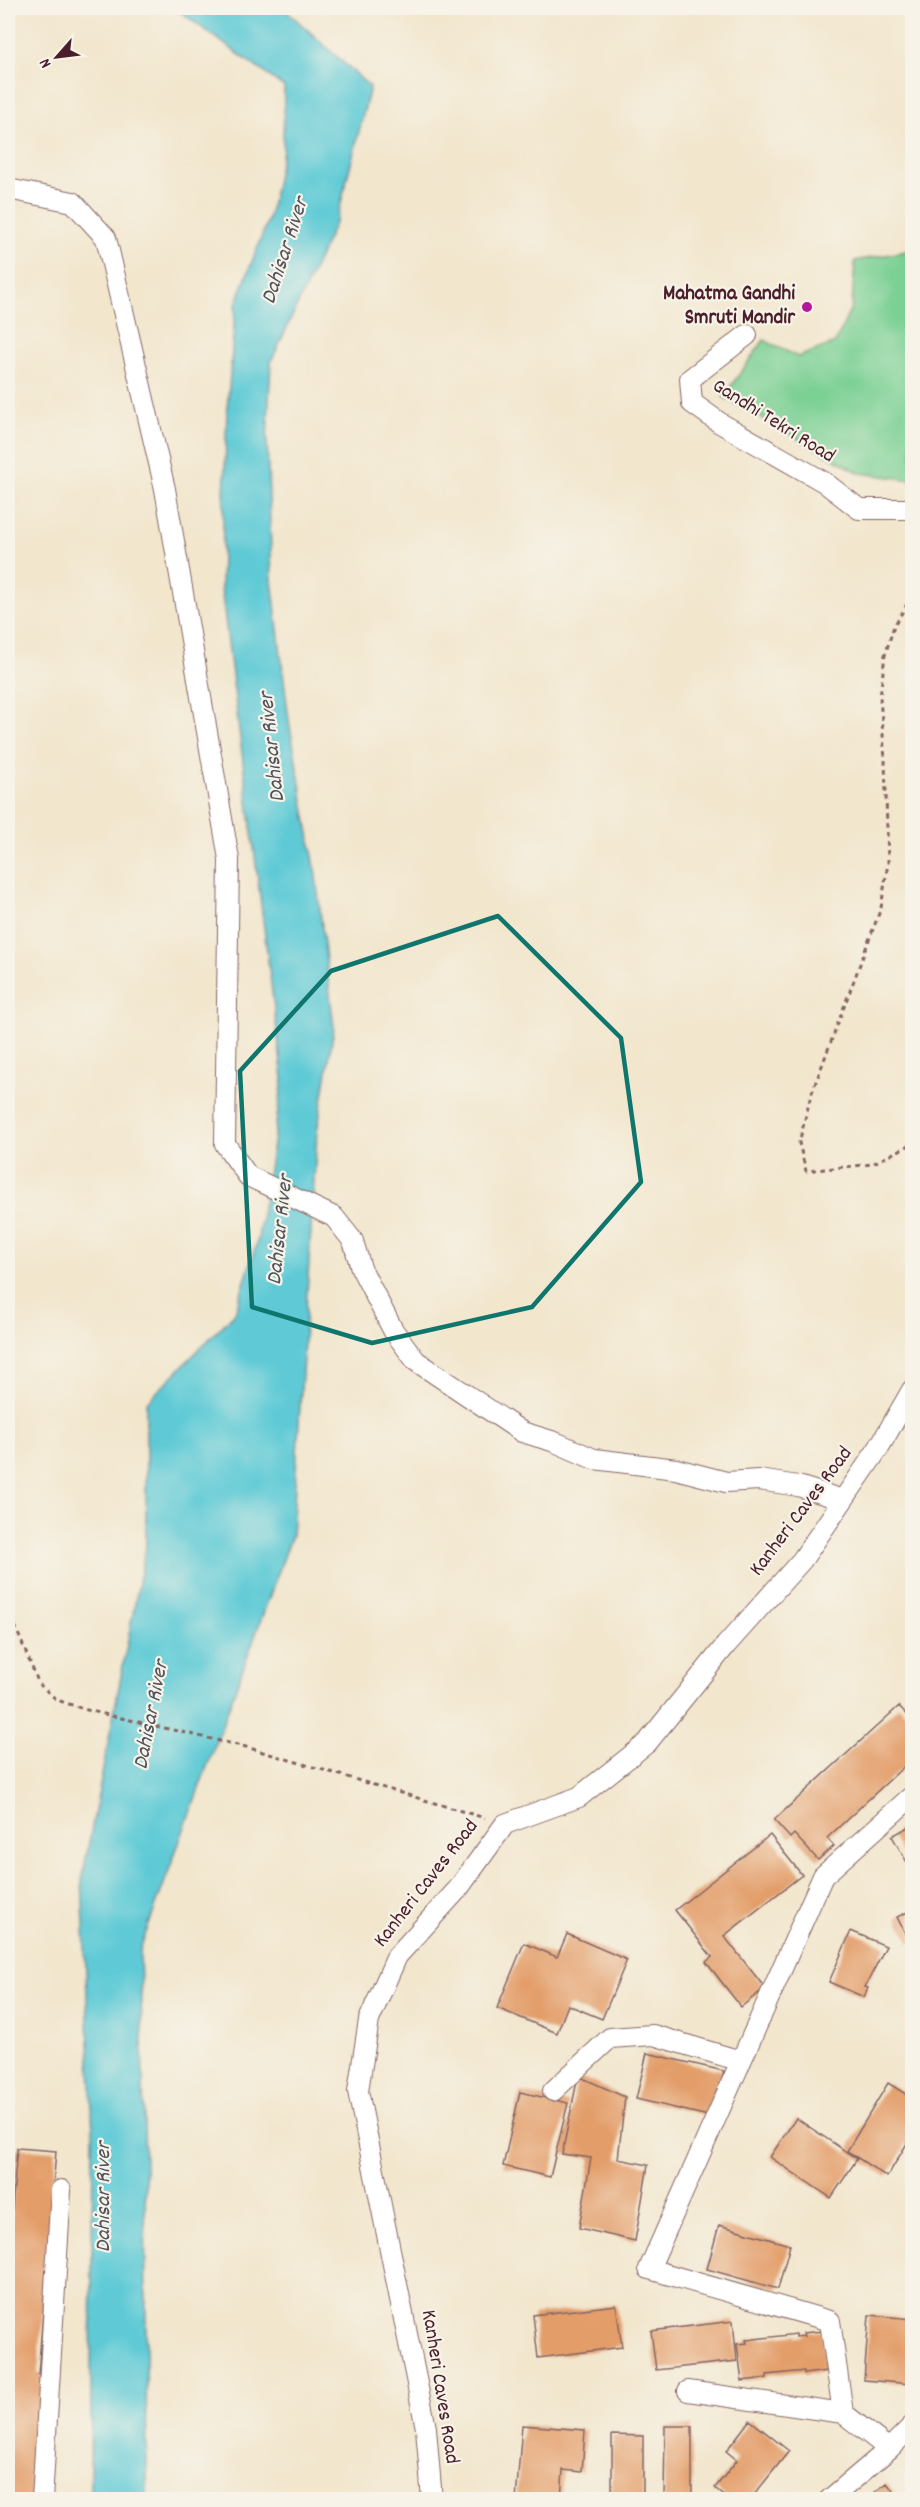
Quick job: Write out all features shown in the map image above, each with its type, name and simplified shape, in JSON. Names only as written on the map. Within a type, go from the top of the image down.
[{"type":"street","points":[[8,189],[73,202],[106,238],[165,489],[229,859],[225,1144],[248,1176],[334,1216],[352,1241],[361,1268],[393,1330],[416,1361],[522,1432],[555,1442],[594,1459],[676,1469],[726,1482],[759,1480],[798,1486],[843,1500]]},
{"type":"street","name":"Gandhi Tekri Road","points":[[747,335],[690,379],[692,403],[720,423],[824,482],[859,509],[912,507]]},
{"type":"street","name":"Kanheri Caves Road","points":[[432,2499],[426,2428],[393,2261],[374,2180],[358,2091],[369,2020],[397,1956],[458,1888],[505,1824],[579,1797],[647,1743],[726,1645],[802,1560],[878,1449],[912,1390]]},
{"type":"street","points":[[843,2413],[830,2321],[649,2269],[824,1876],[912,1796]]},
{"type":"street","points":[[553,2091],[610,2038],[653,2035],[741,2061]]},
{"type":"street","points":[[42,2499],[61,2190]]},
{"type":"street","points":[[688,2391],[843,2413],[889,2449]]},
{"type":"street","points":[[829,2499],[889,2449],[912,2426]]},
{"type":"path","points":[[912,596],[894,626],[885,655],[880,697],[885,759],[888,862],[881,908],[811,1095],[799,1143],[806,1171],[872,1164],[912,1144]]},
{"type":"path","points":[[8,1609],[39,1684],[57,1701],[246,1747],[505,1824]]},
{"type":"highlighted area","points":[[498,916],[621,1038],[641,1182],[532,1307],[372,1343],[252,1307],[240,1071],[331,971]]},
{"type":"green space","points":[[912,250],[912,480],[860,473],[723,397],[764,340],[798,357],[835,343],[852,306],[855,261]]},
{"type":"water","name":"Dahisar River","points":[[175,8],[280,8],[288,12],[370,87],[337,219],[271,362],[267,440],[272,580],[289,721],[315,868],[334,1028],[317,1132],[292,1535],[140,1949],[145,2166],[147,2499],[90,2500],[93,2134],[82,1879],[146,1546],[146,1403],[235,1313],[258,1239],[283,1079],[221,587],[227,410],[236,304],[269,217],[283,150],[284,87]]},
{"type":"building","points":[[899,1706],[912,1720],[912,1759],[827,1838],[834,1846],[818,1860],[794,1834],[790,1838],[774,1820]]},
{"type":"building","points":[[912,1825],[912,1871],[892,1836]]},
{"type":"building","points":[[770,1835],[802,1875],[724,1936],[765,1988],[741,2007],[706,1962],[712,1957],[675,1910]]},
{"type":"building","points":[[912,1910],[912,1942],[910,1943],[897,1917]]},
{"type":"building","points":[[851,1931],[886,1946],[865,1987],[868,1988],[864,1997],[829,1982]]},
{"type":"building","points":[[567,1934],[627,1960],[602,2019],[568,2005],[557,2033],[497,2008],[524,1943],[557,1957]]},
{"type":"building","points":[[647,2053],[724,2071],[713,2117],[636,2099]]},
{"type":"building","points":[[578,2076],[625,2097],[618,2159],[648,2165],[635,2241],[579,2228],[591,2158],[562,2154]]},
{"type":"building","points":[[888,2083],[912,2098],[912,2135],[887,2177],[847,2151]]},
{"type":"building","points":[[520,2092],[568,2103],[550,2177],[503,2166]]},
{"type":"building","points":[[796,2118],[857,2159],[831,2198],[770,2157]]},
{"type":"building","points":[[17,2148],[56,2151],[38,2374],[45,2375],[36,2500],[8,2500],[8,2261]]},
{"type":"building","points":[[719,2225],[790,2245],[778,2289],[707,2269]]},
{"type":"building","points":[[616,2305],[622,2347],[538,2358],[533,2315]]},
{"type":"building","points":[[869,2315],[912,2319],[912,2384],[864,2380]]},
{"type":"building","points":[[733,2321],[737,2361],[656,2370],[651,2331]]},
{"type":"building","points":[[822,2331],[827,2371],[767,2375],[767,2378],[742,2381],[737,2344],[747,2343],[746,2340],[796,2334],[796,2337],[804,2336],[803,2333]]},
{"type":"building","points":[[750,2420],[789,2451],[750,2500],[729,2500],[715,2488],[737,2460],[726,2451]]},
{"type":"building","points":[[522,2425],[585,2430],[582,2472],[563,2470],[561,2500],[516,2500]]},
{"type":"building","points":[[665,2426],[692,2426],[692,2500],[664,2500]]},
{"type":"building","points":[[612,2435],[643,2436],[643,2500],[612,2500]]},
{"type":"building","points":[[887,2483],[900,2500],[865,2500]]},
{"type":"place","name":"Mahatma Gandhi Smruti Mandir","points":[[807,307]]}]
